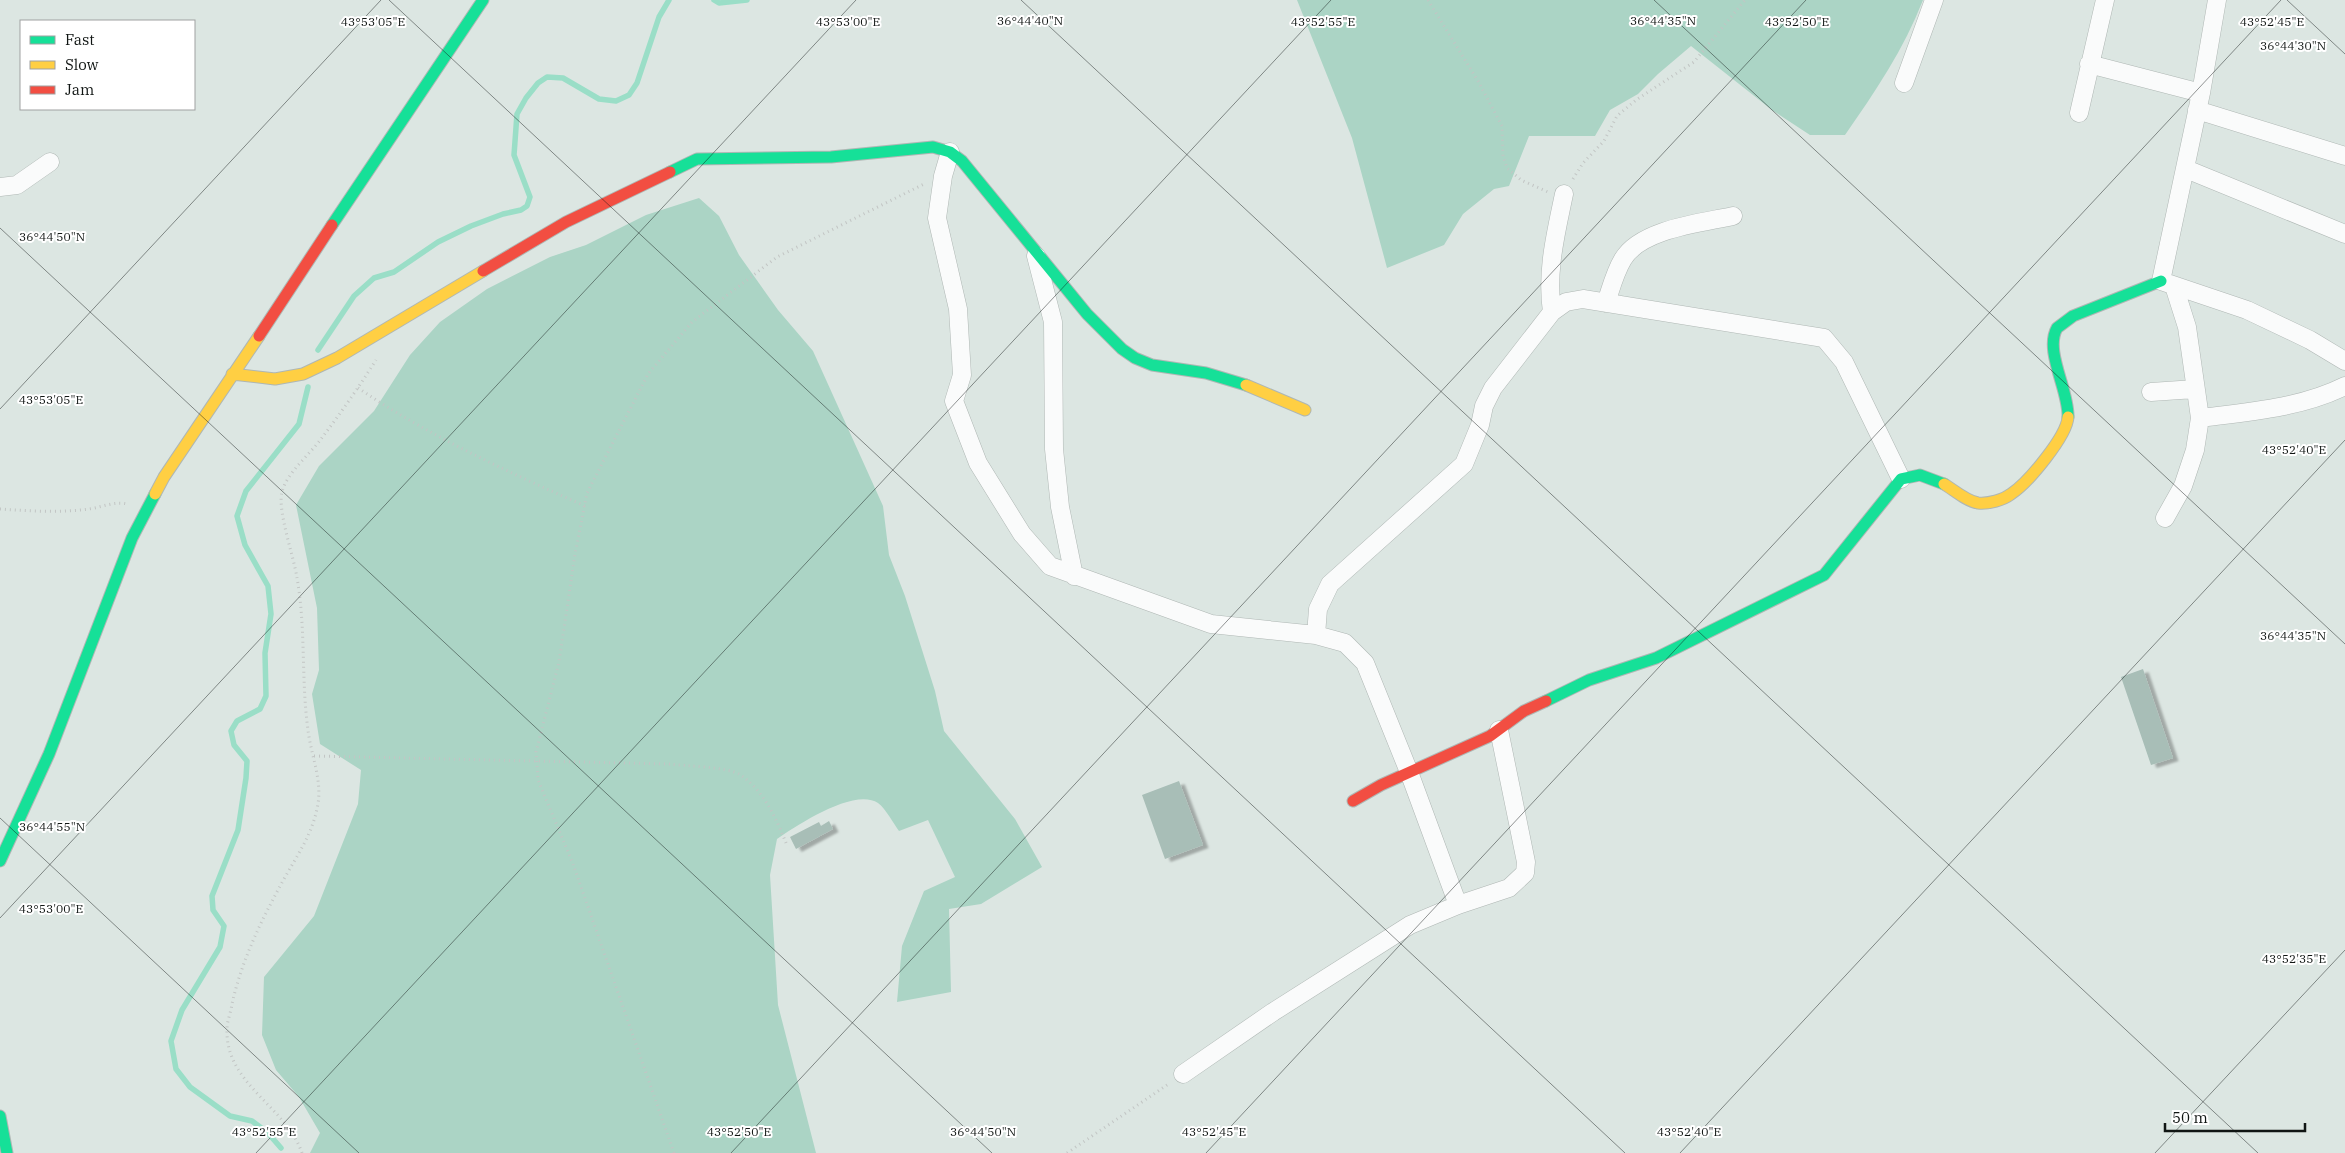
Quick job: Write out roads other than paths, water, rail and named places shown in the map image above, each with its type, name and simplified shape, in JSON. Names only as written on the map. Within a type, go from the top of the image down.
[{"type":"street","points":[[0,861],[49,754],[132,538],[164,477],[482,0]]},
{"type":"street","points":[[1904,83],[1934,0]]},
{"type":"street","points":[[2079,113],[2105,0]]},
{"type":"street","points":[[2165,518],[2182,486],[2195,450],[2200,418],[2186,327],[2168,284],[2186,169],[2217,0]]},
{"type":"street","points":[[2089,64],[2201,93]]},
{"type":"street","points":[[2198,110],[2345,156]]},
{"type":"street","points":[[232,374],[275,379],[303,374],[337,358],[566,222],[697,159],[831,157],[895,152],[933,146],[950,152],[962,161],[1087,314],[1110,338],[1136,358],[1158,366],[1205,373],[1281,398],[1305,410]]},
{"type":"street","points":[[950,152],[943,176],[937,218],[958,309],[962,375],[954,401],[978,463],[1022,534],[1050,566],[1212,624],[1316,635],[1345,644],[1365,663],[1409,772],[1458,905]]},
{"type":"street","points":[[0,187],[17,185],[50,162]]},
{"type":"street","points":[[2186,169],[2345,234]]},
{"type":"street","points":[[1552,312],[1549,290],[1552,253],[1564,194]]},
{"type":"street","points":[[1606,303],[1623,258],[1637,244],[1667,231],[1733,216]]},
{"type":"street","points":[[1036,252],[1053,322],[1054,449],[1060,507],[1074,576]]},
{"type":"street","points":[[1353,801],[1409,772],[1490,736],[1524,712],[1588,680],[1656,658],[1824,576],[1901,479],[1920,475],[1936,479],[1975,503],[1994,502],[2013,494],[2063,434],[2068,418],[2068,402],[2054,349],[2054,334],[2061,323],[2073,316],[2168,284],[2247,310],[2310,340],[2345,361]]},
{"type":"street","points":[[1316,635],[1318,609],[1330,584],[1464,464],[1480,426],[1484,406],[1493,388],[1552,312],[1566,302],[1583,299],[1824,338],[1844,362],[1901,479]]},
{"type":"street","points":[[2200,418],[2284,406],[2332,393],[2345,386]]},
{"type":"street","points":[[2151,392],[2195,389]]},
{"type":"street","points":[[1183,1074],[1250,1028],[1410,925],[1458,905],[1509,888],[1525,872],[1526,862],[1499,730]]},
{"type":"street","points":[[0,1116],[7,1153]]},
{"type":"waterway","points":[[318,350],[354,296],[374,278],[394,272],[438,242],[471,226],[503,214],[521,210],[527,206],[530,197],[514,155],[517,114],[526,98],[538,83],[547,77],[563,78],[599,99],[616,101],[629,95],[637,83],[659,17],[669,0]]},
{"type":"waterway","points":[[714,0],[719,3],[747,0]]},
{"type":"waterway","points":[[281,1148],[268,1133],[252,1121],[230,1116],[190,1087],[176,1069],[171,1041],[182,1010],[220,947],[224,926],[213,910],[212,896],[238,830],[247,761],[234,745],[231,731],[237,721],[260,709],[266,696],[265,653],[271,614],[268,586],[245,545],[237,516],[246,491],[299,424],[308,387]]}]
